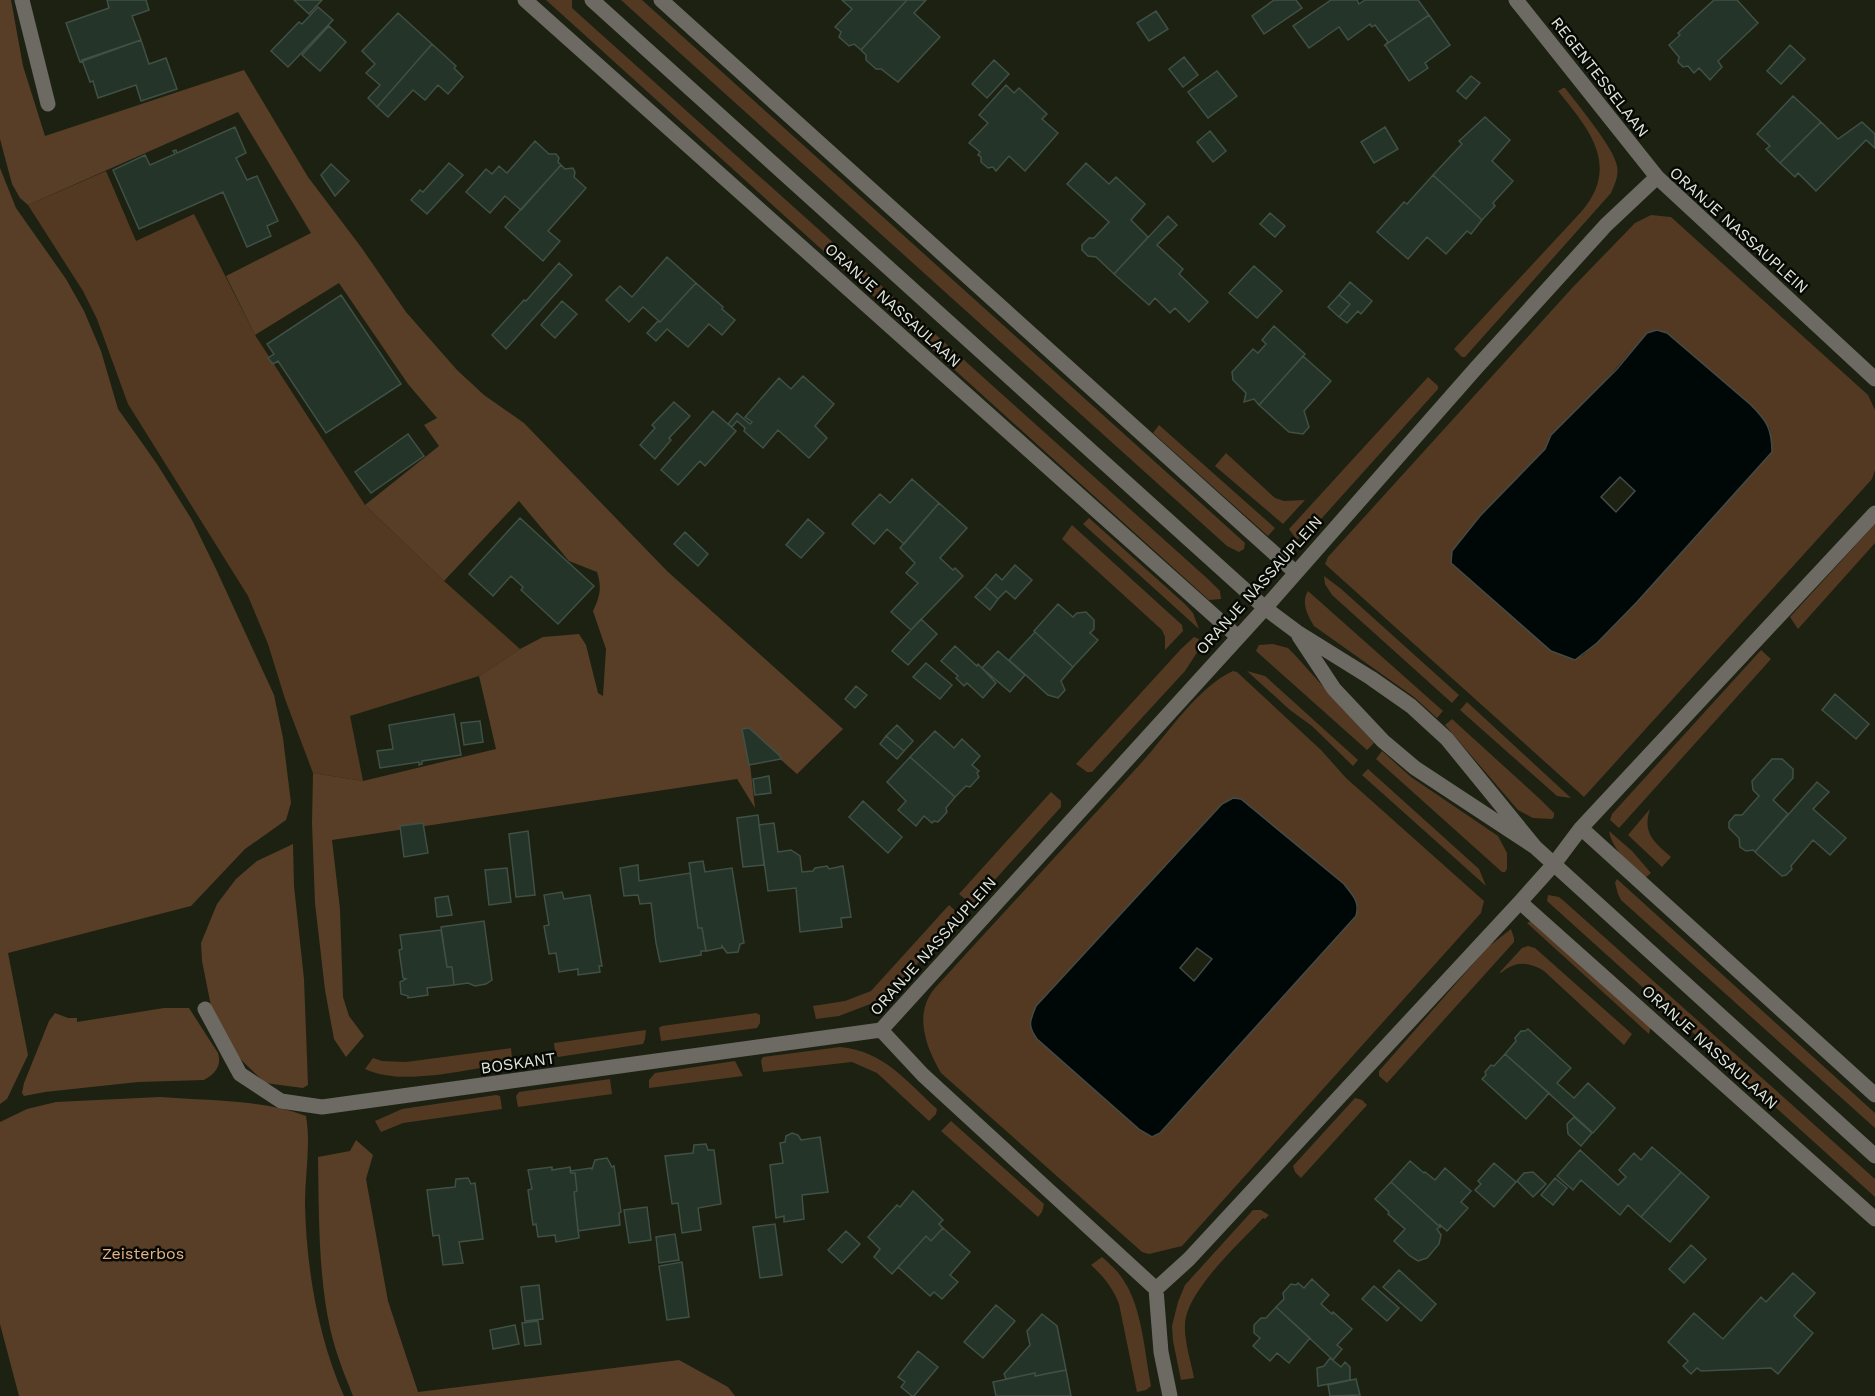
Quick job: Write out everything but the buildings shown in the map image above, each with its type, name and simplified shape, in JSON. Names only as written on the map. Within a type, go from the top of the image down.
[{"type":"street","points":[[22,0],[48,104]]},
{"type":"street","name":"ORANJE NASSAULAAN","points":[[525,0],[1238,637]]},
{"type":"street","name":"ORANJE NASSAULAAN","points":[[592,0],[1265,608],[1297,632],[1411,706],[1447,739],[1535,847]]},
{"type":"street","points":[[661,0],[1295,572]]},
{"type":"street","name":"REGENTESSELAAN","points":[[1516,0],[1657,177]]},
{"type":"street","name":"ORANJE NASSAUPLEIN","points":[[1156,1288],[923,1075],[881,1030],[1265,608],[1501,340],[1606,225],[1657,177],[1875,379]]},
{"type":"street","points":[[1170,1396],[1161,1352],[1156,1288],[1197,1251],[1520,902],[1554,864],[1581,828],[1875,513]]},
{"type":"street","name":"ORANJE NASSAULAAN","points":[[1297,632],[1334,688],[1383,741],[1415,768],[1535,847],[1875,1156]]},
{"type":"street","points":[[1581,828],[1875,1095]]},
{"type":"street","name":"ORANJE NASSAULAAN","points":[[1520,902],[1875,1219]]},
{"type":"street","name":"BOSKANT","points":[[205,1009],[240,1074],[281,1101],[322,1107],[881,1030]]},
{"type":"shaded area","points":[[546,0],[572,0],[572,8],[1209,580],[1220,591],[1221,599],[1209,600]]},
{"type":"shaded area","points":[[621,0],[642,0],[1245,543],[1244,549],[1239,552],[1227,546]]},
{"type":"shaded area","points":[[1563,88],[1603,138],[1614,158],[1617,166],[1615,183],[1611,193],[1465,357],[1462,357],[1454,349],[1581,212],[1593,195],[1599,179],[1596,148],[1580,119],[1558,91]]},
{"type":"shaded area","points":[[106,171],[136,241],[194,214],[255,335],[365,505],[444,581],[520,649],[479,676],[350,716],[363,781],[313,773],[285,699],[268,644],[248,596],[128,404],[97,319],[83,291],[28,205]]},
{"type":"shaded area","points":[[1651,215],[1671,217],[1868,395],[1875,410],[1875,470],[1872,479],[1584,797],[1325,564],[1328,557],[1573,287],[1635,223]],"holes":[[[1657,330],[1667,333],[1751,405],[1770,429],[1772,452],[1637,602],[1582,656],[1473,526],[1545,449],[1647,333]]]},
{"type":"shaded area","points":[[1657,330],[1667,333],[1751,405],[1768,426],[1772,452],[1637,602],[1597,643],[1575,660],[1551,651],[1451,563],[1452,551],[1480,516],[1545,449],[1551,435],[1617,369],[1647,333]],"holes":[[[1620,477],[1635,491],[1616,512],[1601,497]]]},
{"type":"shaded area","points":[[1428,377],[1438,386],[1438,389],[1313,528],[1297,540],[1289,529]]},
{"type":"shaded area","points":[[1159,425],[1275,528],[1268,536],[1153,433]]},
{"type":"shaded area","points":[[1226,453],[1275,498],[1284,501],[1305,500],[1283,524],[1215,466]]},
{"type":"shaded area","points":[[1089,518],[1186,605],[1193,613],[1199,629],[1083,524]]},
{"type":"shaded area","points":[[1875,524],[1875,543],[1798,629],[1790,617]]},
{"type":"shaded area","points":[[1072,525],[1182,625],[1183,631],[1165,650],[1165,637],[1162,630],[1062,539]]},
{"type":"shaded area","points":[[1324,576],[1459,695],[1452,703],[1332,595],[1325,584]]},
{"type":"shaded area","points":[[1308,591],[1443,711],[1437,718],[1414,697],[1314,626],[1305,604]]},
{"type":"shaded area","points":[[1194,637],[1199,639],[1198,651],[1185,671],[1092,772],[1087,772],[1076,764],[1181,649]]},
{"type":"shaded area","points":[[1273,644],[1288,648],[1374,743],[1367,750],[1256,651],[1259,645]]},
{"type":"shaded area","points":[[1761,650],[1771,659],[1619,828],[1610,820],[1612,814]]},
{"type":"shaded area","points":[[1233,671],[1237,672],[1321,750],[1346,778],[1484,901],[1481,913],[1182,1246],[1149,1254],[1142,1252],[941,1073],[927,1042],[923,1019],[928,998],[935,988],[1143,761],[1196,699],[1220,678]],"holes":[[[1222,804],[1358,907],[1356,916],[1160,1133],[1152,1137],[1031,1019],[1037,1006]]]},
{"type":"shaded area","points":[[1247,671],[1265,676],[1358,760],[1353,766],[1312,726],[1290,710]]},
{"type":"shaded area","points":[[1467,702],[1571,798],[1557,796],[1460,710]]},
{"type":"shaded area","points":[[1452,719],[1541,800],[1554,813],[1554,817],[1552,819],[1533,818],[1518,810],[1445,725]]},
{"type":"shaded area","points":[[1382,751],[1411,777],[1498,836],[1507,853],[1505,872],[1502,872],[1376,759]]},
{"type":"shaded area","points":[[1368,769],[1479,869],[1486,886],[1362,775]]},
{"type":"shaded area","points":[[1051,792],[1061,801],[1061,807],[972,905],[959,894]]},
{"type":"shaded area","points":[[1233,798],[1241,799],[1344,884],[1356,902],[1356,916],[1160,1133],[1152,1137],[1140,1130],[1037,1039],[1032,1030],[1031,1019],[1036,1006],[1222,804]],"holes":[[[1197,948],[1212,959],[1194,981],[1180,968]]]},
{"type":"shaded area","points":[[1650,809],[1648,825],[1651,836],[1671,857],[1662,867],[1628,835]]},
{"type":"shaded area","points":[[1609,831],[1632,851],[1651,873],[1645,878],[1629,863],[1614,845]]},
{"type":"shaded area","points":[[1617,879],[1875,1113],[1875,1128],[1621,900],[1615,883]]},
{"type":"shaded area","points":[[1548,895],[1559,897],[1565,902],[1875,1179],[1875,1197],[1547,901]]},
{"type":"shaded area","points":[[949,905],[961,916],[886,998],[839,1016],[816,1019],[813,1006],[845,1001],[871,991]]},
{"type":"shaded area","points":[[1531,921],[1651,1024],[1649,1034],[1527,923]]},
{"type":"shaded area","points":[[1511,929],[1514,942],[1387,1083],[1379,1076],[1379,1071],[1488,947]]},
{"type":"shaded area","points":[[1528,946],[1535,948],[1632,1034],[1624,1045],[1544,971],[1528,964],[1517,964],[1500,972],[1522,948]]},
{"type":"shaded area","points":[[756,1013],[760,1015],[757,1028],[661,1041],[659,1028],[662,1026]]},
{"type":"shaded area","points":[[646,1030],[643,1044],[558,1057],[555,1051],[554,1043]]},
{"type":"shaded area","points":[[840,1047],[869,1054],[882,1061],[937,1109],[936,1114],[929,1121],[877,1073],[852,1062],[763,1072],[761,1061],[763,1057]]},
{"type":"shaded area","points":[[511,1048],[512,1058],[509,1063],[436,1075],[397,1076],[365,1069],[373,1058],[382,1061],[406,1062]]},
{"type":"shaded area","points":[[735,1061],[743,1076],[649,1088],[649,1080],[655,1073]]},
{"type":"shaded area","points":[[610,1079],[612,1094],[518,1107],[516,1096],[519,1092]]},
{"type":"shaded area","points":[[500,1096],[502,1109],[403,1123],[381,1132],[375,1121],[402,1109]]},
{"type":"shaded area","points":[[1355,1098],[1367,1105],[1301,1178],[1293,1166]]},
{"type":"shaded area","points":[[951,1121],[1044,1204],[1038,1217],[941,1131]]},
{"type":"shaded area","points":[[1253,1210],[1261,1210],[1269,1215],[1263,1218],[1204,1282],[1188,1311],[1185,1324],[1186,1337],[1194,1378],[1181,1380],[1172,1326],[1185,1285]]},
{"type":"shaded area","points":[[1102,1257],[1122,1277],[1135,1304],[1151,1386],[1146,1390],[1137,1392],[1117,1298],[1108,1283],[1091,1265]]},
{"type":"green space","points":[[0,0],[11,0],[23,66],[45,136],[244,70],[308,177],[406,312],[457,370],[484,395],[524,423],[667,571],[843,729],[797,774],[746,729],[755,808],[737,779],[332,840],[340,909],[343,997],[349,1016],[364,1036],[346,1057],[334,1039],[325,990],[315,903],[313,773],[363,781],[496,749],[479,676],[543,637],[579,634],[586,645],[598,693],[603,696],[606,649],[593,611],[600,592],[597,572],[569,561],[519,501],[444,581],[365,505],[439,446],[424,425],[437,418],[408,384],[339,283],[255,335],[226,276],[311,233],[238,112],[28,205],[20,198],[12,184],[0,139]]},
{"type":"green space","points":[[0,168],[16,208],[66,279],[84,311],[101,351],[118,409],[157,464],[192,520],[274,695],[283,738],[291,803],[286,820],[245,849],[191,906],[8,953],[28,1055],[7,1099],[0,1104]]},
{"type":"green space","points":[[293,844],[294,886],[304,979],[308,1085],[303,1088],[265,1083],[228,1047],[211,1006],[202,961],[201,943],[217,904],[236,879],[257,861]]},
{"type":"green space","points":[[164,1008],[189,1008],[218,1053],[218,1066],[208,1078],[138,1082],[24,1096],[22,1093],[49,1021],[55,1013],[68,1018],[77,1018],[77,1022]]},
{"type":"green space","name":"Zeisterbos","points":[[160,1097],[271,1106],[306,1116],[308,1149],[305,1203],[311,1276],[320,1326],[344,1396],[19,1396],[0,1324],[0,1122],[27,1109],[56,1102]]},
{"type":"green space","points":[[356,1140],[373,1155],[366,1179],[388,1301],[418,1392],[679,1360],[728,1387],[735,1396],[353,1396],[335,1347],[324,1296],[320,1249],[318,1157],[350,1151]]}]
